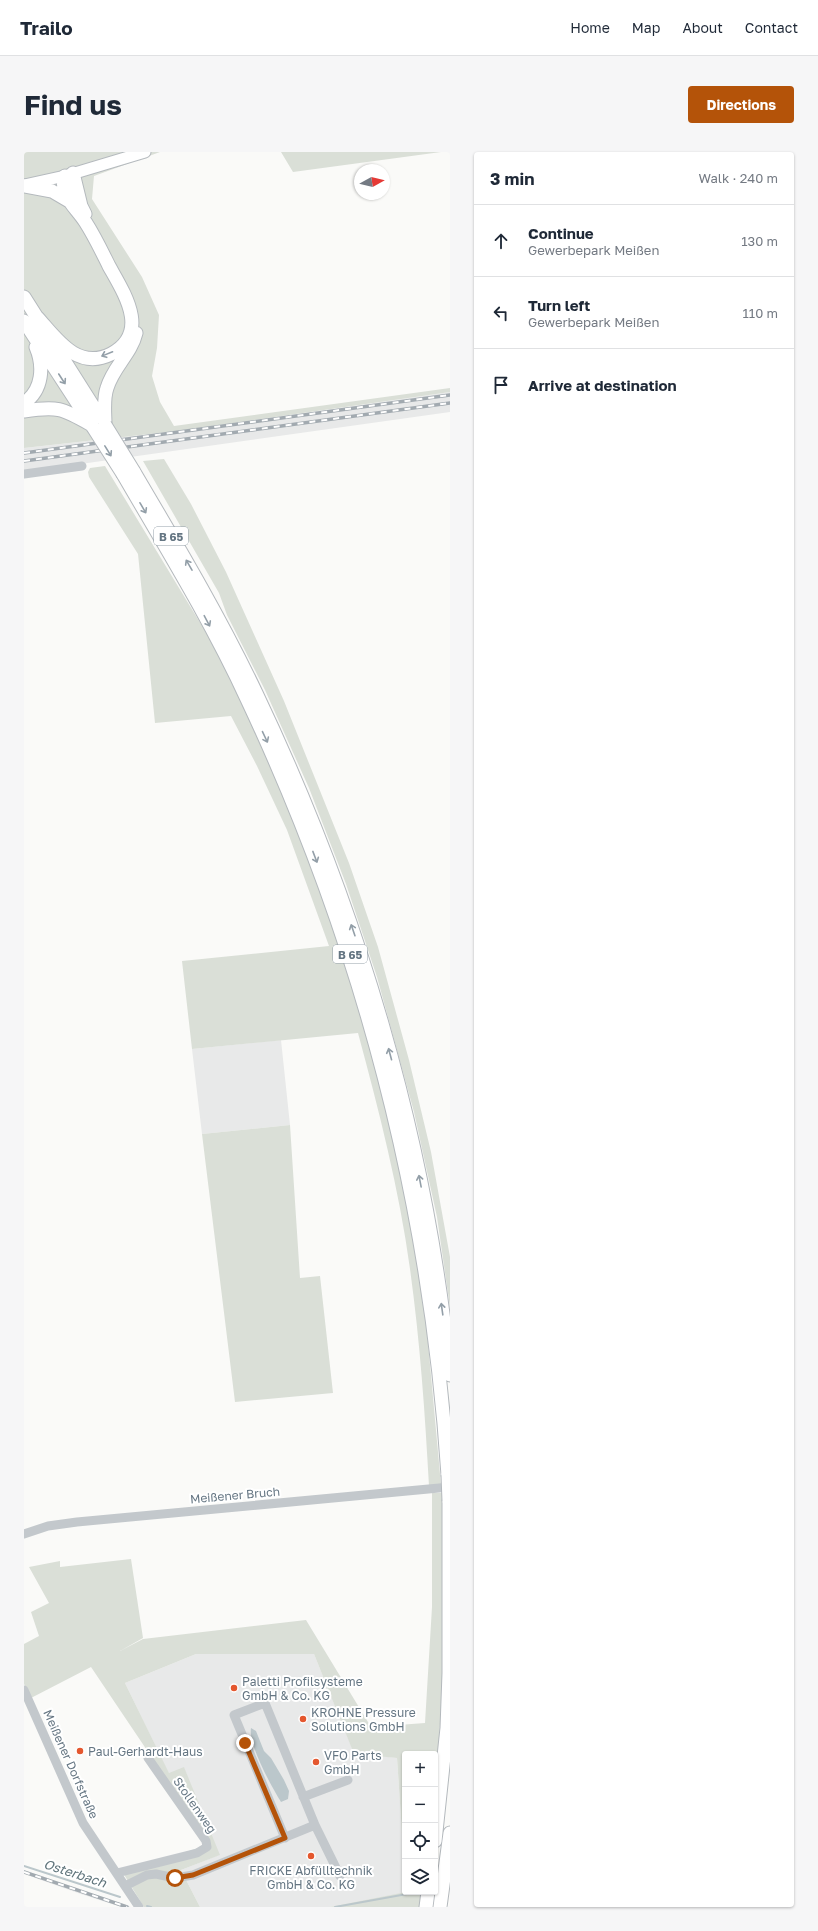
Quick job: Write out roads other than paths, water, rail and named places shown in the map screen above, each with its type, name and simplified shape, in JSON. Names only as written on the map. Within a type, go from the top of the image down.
[{"type":"highway","points":[[29,320],[69,352],[80,358],[90,359],[110,354],[126,340],[131,330],[131,310],[126,299],[86,222],[71,203],[63,188],[69,174]]},
{"type":"highway","points":[[24,411],[53,407],[69,412],[97,426],[107,387],[133,345],[136,334],[136,314],[81,206],[69,174]]},
{"type":"highway","points":[[24,186],[52,191],[71,203]]},
{"type":"highway","name":"B 65","points":[[24,298],[29,320],[68,368],[97,426],[129,473],[208,599],[256,692],[313,824],[352,928],[389,1051],[412,1142],[432,1245],[450,1375]]},
{"type":"highway","points":[[24,403],[39,384],[42,370],[29,320]]},
{"type":"highway","name":"B 65","points":[[129,473],[246,697],[303,827],[347,946],[381,1060],[410,1184],[422,1245],[436,1341],[449,1481],[449,1673],[447,1728],[437,1823]]},
{"type":"highway","points":[[440,1907],[450,1833]]},
{"type":"highway","points":[[426,1907],[428,1895]]},
{"type":"main road","points":[[24,186],[145,152]]},
{"type":"street","points":[[24,474],[82,466]]},
{"type":"street","name":"Meißener Bruch","points":[[24,1534],[48,1526],[77,1522],[449,1481]]},
{"type":"street","name":"Meißener Dorfstraße","points":[[24,1690],[83,1823],[139,1907]]},
{"type":"street","points":[[285,1838],[234,1715],[265,1703],[315,1826],[340,1876]]},
{"type":"street","name":"Stollenweg","points":[[117,1873],[198,1853],[207,1847],[206,1841],[148,1758]]},
{"type":"street","points":[[303,1797],[348,1780]]},
{"type":"street","points":[[125,1886],[147,1875],[156,1874],[175,1878],[193,1875],[315,1826]]},
{"type":"waterway","name":"Osterbach","points":[[24,1866],[120,1897]]},
{"type":"waterway","name":"Osterbach","points":[[335,1907],[402,1895]]},
{"type":"waterway","name":"Osterbach","points":[[147,1906],[151,1907]]},
{"type":"railway","points":[[24,453],[450,395]]},
{"type":"railway","points":[[24,461],[450,403]]},
{"type":"railway","points":[[24,1872],[127,1907]]},
{"type":"place","name":"Paletti Profilsysteme GmbH & Co. KG","points":[[234,1688]]},
{"type":"place","name":"KROHNE Pressure Solutions GmbH","points":[[303,1719]]},
{"type":"place","name":"Paul-Gerhardt-Haus","points":[[80,1751]]},
{"type":"place","name":"VFO Parts GmbH","points":[[316,1762]]},
{"type":"place","name":"FRICKE Abfülltechnik GmbH & Co. KG","points":[[311,1856]]}]
